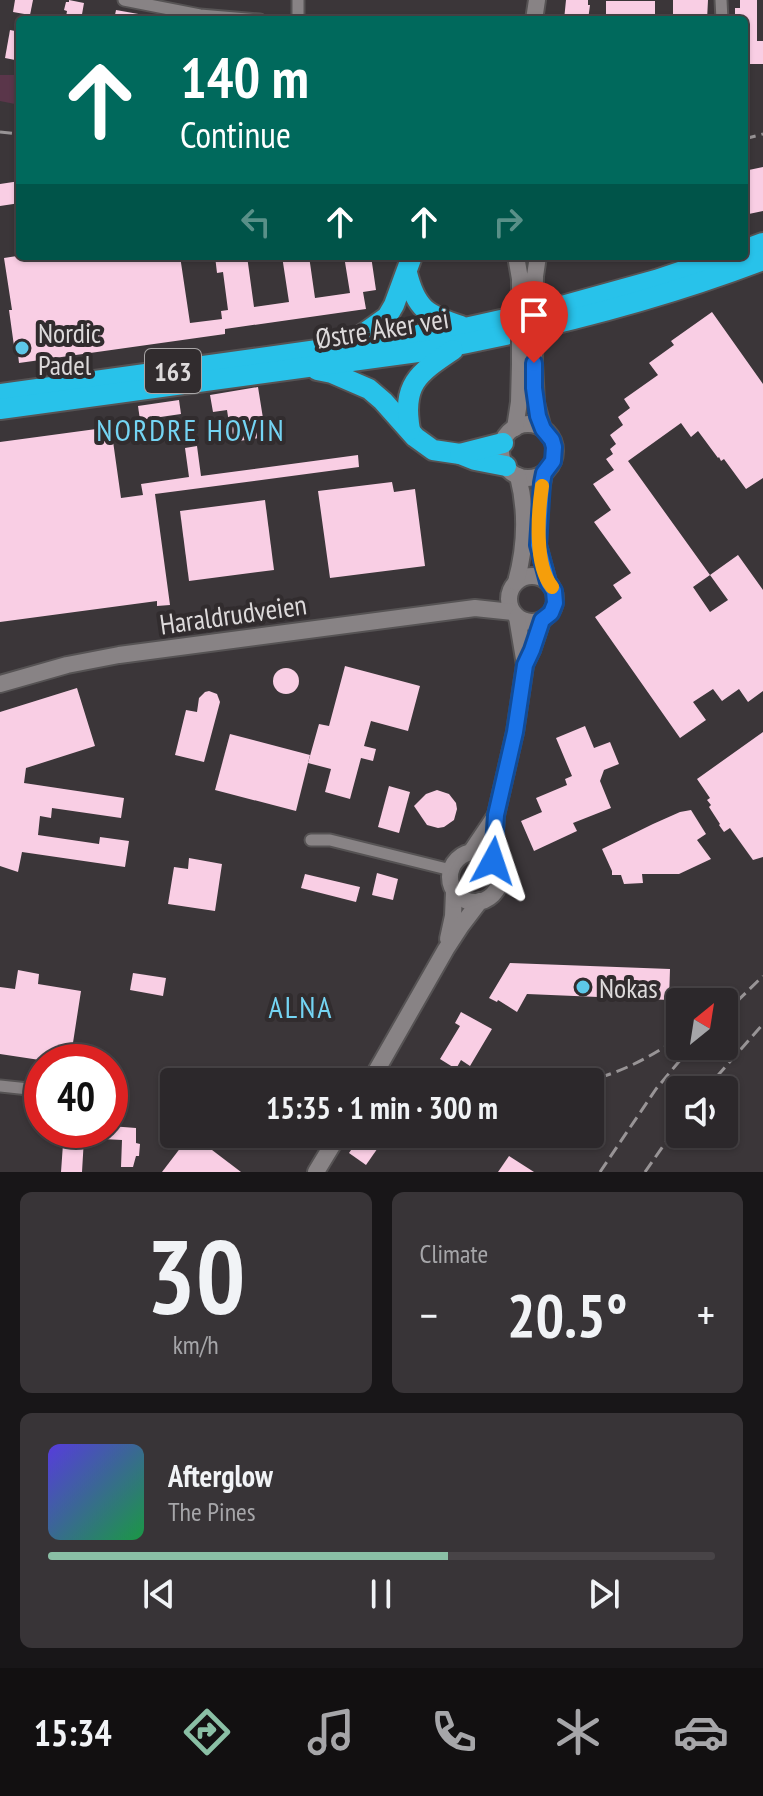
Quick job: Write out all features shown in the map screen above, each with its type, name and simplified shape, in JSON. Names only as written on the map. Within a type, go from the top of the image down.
[{"type":"highway","name":"Østre Aker vei","points":[[0,409],[425,351],[463,336],[715,260]]},
{"type":"highway","name":"Østre Aker vei","points":[[0,394],[346,346],[558,324],[611,310],[763,260]]},
{"type":"highway","points":[[410,264],[411,290],[419,305],[463,336],[413,384],[407,399],[410,430]]},
{"type":"highway","points":[[346,346],[387,317],[410,264]]},
{"type":"highway","points":[[305,367],[361,384],[375,394],[420,442],[433,450],[460,454],[512,471]]},
{"type":"highway","points":[[460,454],[509,435]]},
{"type":"street","points":[[124,0],[212,16]]},
{"type":"street","points":[[518,260],[527,278]]},
{"type":"street","points":[[525,665],[515,615],[508,600],[523,555],[523,504],[512,471],[502,455],[519,402],[527,363],[527,278],[536,260]]},
{"type":"street","points":[[515,615],[529,622],[542,620],[551,613],[555,603],[554,591],[548,582],[538,545],[544,473],[555,454],[552,440],[543,429],[527,363]]},
{"type":"street","points":[[509,435],[526,425],[543,429]]},
{"type":"street","points":[[512,471],[529,478],[544,473]]},
{"type":"street","points":[[514,584],[532,576],[548,582]]},
{"type":"street","name":"Haraldrudveien","points":[[475,608],[514,584]]},
{"type":"street","name":"Haraldrudveien","points":[[0,684],[45,670],[119,655],[475,608],[515,615]]},
{"type":"street","points":[[493,861],[496,815],[515,732],[525,665],[542,620]]},
{"type":"street","points":[[446,949],[453,916],[451,870],[459,858],[471,852],[496,815]]},
{"type":"street","points":[[311,840],[330,840],[451,870]]},
{"type":"street","points":[[378,1068],[461,926],[480,901],[494,893],[499,885],[499,870],[493,861],[484,854],[471,852]]},
{"type":"street","points":[[454,892],[471,902],[480,901]]},
{"type":"street","points":[[0,1086],[24,1089]]},
{"type":"street","points":[[316,1172],[331,1148]]},
{"type":"shaded area","points":[[0,75],[16,75],[16,104],[0,101]]},
{"type":"building","points":[[15,0],[33,0],[30,15],[13,12]]},
{"type":"building","points":[[566,0],[588,0],[589,16],[564,16]]},
{"type":"building","points":[[673,0],[708,0],[707,16],[673,15]]},
{"type":"building","points":[[740,0],[757,0],[757,41],[763,41],[763,64],[748,64],[748,16],[735,16],[735,8],[740,8]]},
{"type":"building","points":[[606,1],[655,1],[655,16],[606,16]]},
{"type":"building","points":[[66,2],[84,3],[82,16],[66,16],[67,11],[64,10]]},
{"type":"building","points":[[116,10],[144,15],[144,16],[115,16]]},
{"type":"building","points":[[10,30],[16,31],[16,60],[5,58]]},
{"type":"building","points":[[763,167],[763,211],[748,214],[748,170]]},
{"type":"building","points":[[16,182],[16,204],[0,206],[0,184]]},
{"type":"building","points":[[4,258],[181,260],[190,323],[222,319],[221,311],[228,310],[223,272],[217,273],[215,260],[248,260],[254,307],[289,302],[283,260],[310,260],[315,298],[350,293],[345,260],[372,260],[376,290],[363,292],[366,309],[225,329],[225,334],[19,363],[17,346],[14,346]]},
{"type":"building","points":[[712,312],[763,384],[763,478],[746,489],[698,431],[691,437],[681,423],[628,461],[710,575],[738,555],[763,590],[763,691],[748,702],[739,689],[722,701],[713,689],[693,702],[706,720],[680,738],[595,617],[622,598],[613,585],[631,573],[594,522],[611,510],[593,484],[614,470],[606,459],[613,454],[610,449],[616,444],[610,435],[623,425],[618,417],[630,408],[624,399],[658,375],[649,363],[674,345],[671,341]],"holes":[[[710,575],[728,600],[710,612],[693,587]]]},
{"type":"building","points":[[258,387],[266,437],[232,442],[227,410],[213,412],[210,395]]},
{"type":"building","points":[[179,400],[181,414],[140,420],[138,406]]},
{"type":"building","points":[[111,427],[121,498],[143,495],[141,484],[189,477],[185,448],[197,446],[201,476],[358,455],[359,467],[155,494],[170,605],[157,606],[157,601],[0,622],[0,442]]},
{"type":"building","points":[[392,482],[394,492],[415,489],[425,566],[330,578],[318,491]]},
{"type":"building","points":[[265,500],[274,570],[189,581],[180,511]]},
{"type":"building","points":[[345,666],[420,686],[408,731],[371,721],[364,746],[376,749],[373,761],[361,758],[350,799],[325,792],[331,769],[308,763],[319,724],[329,726]]},
{"type":"building","points":[[286,668],[295,672],[299,681],[295,690],[286,694],[277,690],[273,681],[277,672]]},
{"type":"building","points":[[77,688],[95,746],[26,768],[24,783],[124,798],[121,818],[52,808],[51,818],[40,816],[38,835],[99,844],[100,837],[129,841],[125,867],[22,852],[18,872],[0,866],[0,712]]},
{"type":"building","points":[[209,691],[217,694],[220,702],[204,762],[175,755],[186,710],[197,712],[199,698]]},
{"type":"building","points":[[585,726],[594,748],[610,742],[619,764],[604,770],[600,781],[611,808],[573,823],[577,831],[534,851],[521,821],[542,812],[536,798],[567,785],[565,779],[572,776],[556,738]]},
{"type":"building","points":[[763,732],[763,857],[753,860],[730,828],[724,832],[719,825],[709,807],[711,805],[707,800],[710,798],[697,779]]},
{"type":"building","points":[[230,734],[310,755],[296,811],[215,790]]},
{"type":"building","points":[[389,786],[410,792],[399,833],[378,827]]},
{"type":"building","points":[[437,790],[449,794],[457,809],[454,820],[438,828],[427,825],[414,806],[426,794]]},
{"type":"building","points":[[691,810],[706,834],[697,840],[711,859],[679,874],[642,874],[643,883],[624,884],[621,875],[612,875],[602,849],[680,812]]},
{"type":"building","points":[[189,858],[222,864],[215,911],[168,904],[174,867],[188,869]]},
{"type":"building","points":[[377,873],[398,879],[393,900],[372,895]]},
{"type":"building","points":[[305,874],[360,887],[356,902],[301,888]]},
{"type":"building","name":"Nokas","points":[[510,963],[670,969],[666,1000],[527,994],[517,1012],[489,998]]},
{"type":"building","points":[[18,970],[39,974],[38,984],[81,991],[73,1044],[24,1044],[24,1058],[0,1054],[0,987],[15,989]]},
{"type":"building","points":[[133,973],[166,978],[163,996],[130,990]]},
{"type":"building","points":[[461,1012],[492,1029],[470,1066],[461,1060],[454,1068],[440,1059],[460,1026],[455,1023]]},
{"type":"building","points":[[128,1127],[136,1128],[139,1156],[136,1156],[133,1167],[121,1167],[122,1148],[128,1148]]},
{"type":"building","points":[[63,1148],[83,1148],[82,1172],[61,1172]]},
{"type":"building","points":[[180,1148],[209,1148],[241,1172],[162,1172]]},
{"type":"building","points":[[352,1148],[378,1148],[366,1165],[349,1153]]},
{"type":"building","points":[[406,1148],[451,1148],[451,1149]]},
{"type":"building","points":[[509,1156],[534,1172],[498,1172]]},
{"type":"railway","points":[[0,132],[16,134]]},
{"type":"railway","points":[[748,138],[763,134]]},
{"type":"railway","points":[[738,1000],[763,976]]},
{"type":"railway","points":[[717,1076],[763,1024]]},
{"type":"railway","points":[[604,1076],[666,1046]]},
{"type":"railway","points":[[600,1172],[656,1089],[680,1060]]},
{"type":"railway","points":[[645,1172],[666,1142]]},
{"type":"slow traffic","points":[[542,486],[538,545],[552,587]]},
{"type":"place","name":"Nordic Padel","points":[[22,348]]},
{"type":"place","name":"Nokas","points":[[583,987]]},
{"type":"district","name":"NORDRE HOVIN","points":[[191,429]]},
{"type":"district","name":"ALNA","points":[[301,1006]]},
{"type":"route","points":[[493,861],[496,815],[515,732],[525,665],[542,620],[551,613],[555,603],[554,591],[548,582],[538,545],[542,483],[555,454],[552,440],[538,416],[534,363]]}]
